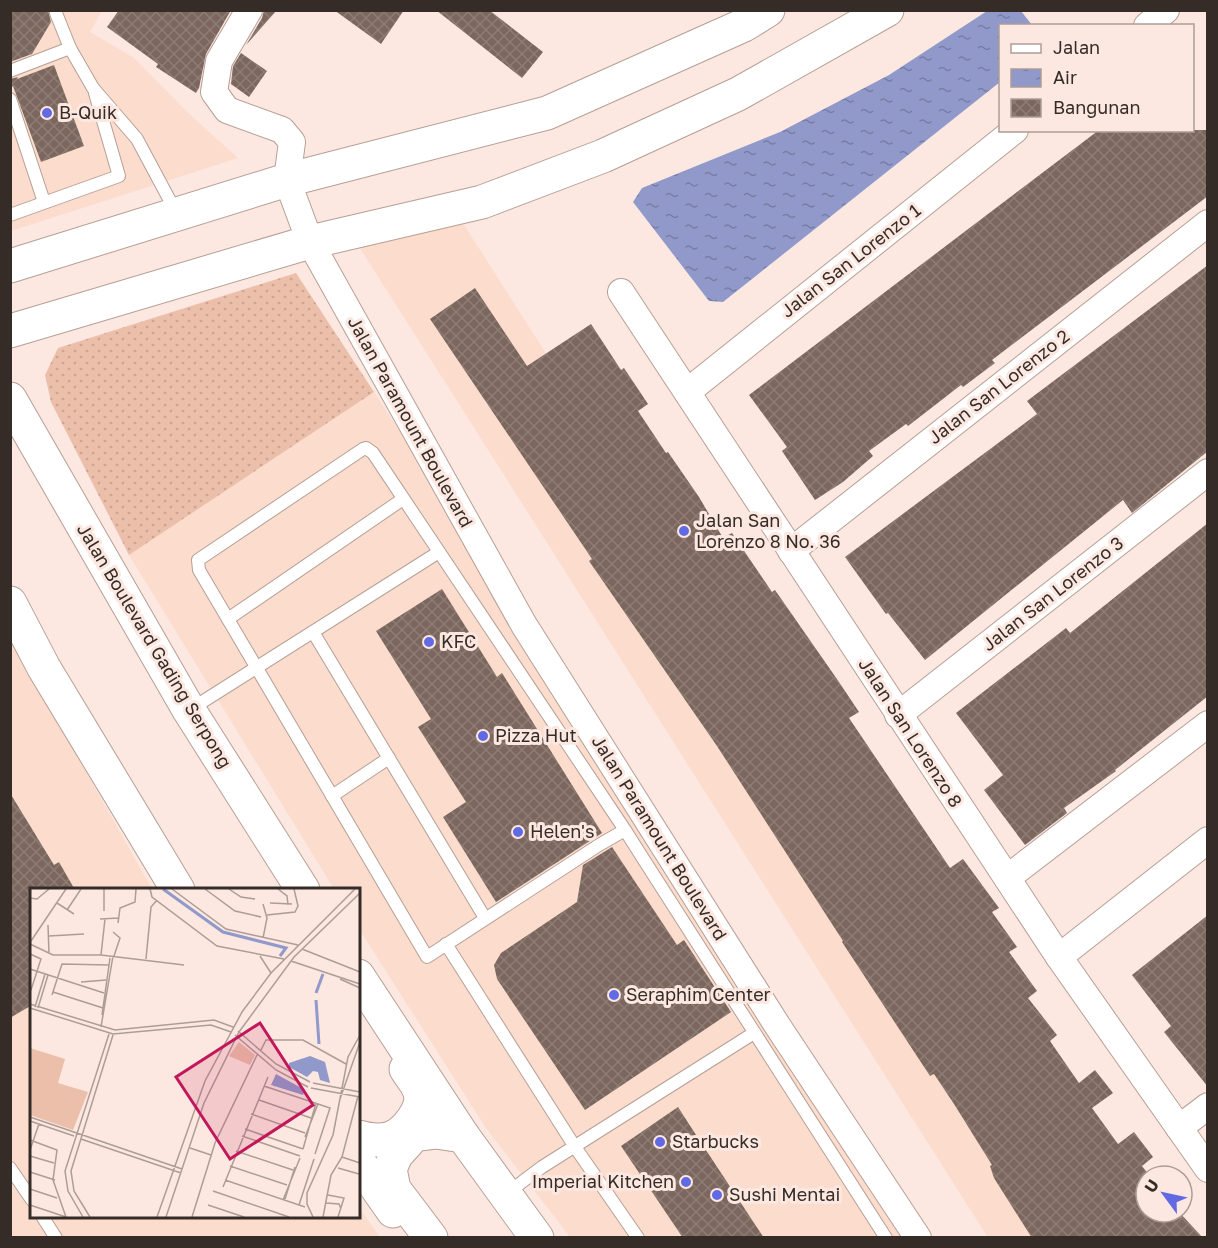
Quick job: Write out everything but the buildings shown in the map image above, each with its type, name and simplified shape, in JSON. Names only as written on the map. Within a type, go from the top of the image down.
[{"type":"main road","points":[[10,266],[178,216],[287,180],[547,113],[744,25],[768,10]]},
{"type":"main road","points":[[10,331],[310,242],[482,202],[603,156],[738,94],[887,10]]},
{"type":"main road","name":"Jalan Boulevard Gading Serpong","points":[[10,399],[189,710],[302,888]]},
{"type":"main road","points":[[10,603],[44,668],[177,888]]},
{"type":"main road","points":[[360,979],[463,1136],[537,1238]]},
{"type":"main road","points":[[360,1004],[416,1083],[421,1096],[417,1114],[400,1132],[391,1138],[376,1141],[360,1137]]},
{"type":"main road","points":[[431,1238],[394,1189],[390,1169],[396,1155],[414,1135],[436,1132],[463,1136]]},
{"type":"main road","points":[[360,1164],[412,1238]]},
{"type":"street","points":[[249,10],[219,61],[214,92],[227,110],[282,130],[292,142],[287,180]]},
{"type":"street","points":[[1149,24],[1166,10]]},
{"type":"street","name":"Jalan San Lorenzo 1","points":[[687,392],[1012,132]]},
{"type":"street","name":"Jalan Paramount Boulevard","points":[[287,180],[310,242],[524,625],[777,1025],[918,1238]]},
{"type":"street","name":"Jalan San Lorenzo 2","points":[[791,551],[1208,223]]},
{"type":"street","name":"Jalan San Lorenzo 8","points":[[621,292],[1006,878],[1208,1169]]},
{"type":"street","name":"Jalan San Lorenzo 3","points":[[898,715],[1208,472]]},
{"type":"street","points":[[1006,878],[1208,724]]},
{"type":"street","points":[[1059,957],[1208,840]]},
{"type":"street","points":[[1179,1128],[1208,1106]]},
{"type":"lane","points":[[56,13],[70,48],[93,88],[137,139],[178,216]]},
{"type":"lane","points":[[10,71],[70,48]]},
{"type":"lane","points":[[10,215],[119,176],[93,88]]},
{"type":"lane","points":[[10,99],[44,202]]},
{"type":"lane","points":[[625,830],[598,845],[427,957],[199,570],[197,565],[202,557],[366,448],[373,453],[625,830],[886,1238]]},
{"type":"lane","points":[[228,619],[404,499]]},
{"type":"lane","points":[[189,710],[439,552]]},
{"type":"lane","points":[[312,632],[486,918]]},
{"type":"lane","points":[[332,796],[389,758]]},
{"type":"lane","points":[[446,944],[575,1147],[638,1238]]},
{"type":"lane","points":[[505,1194],[542,1167],[754,1033]]},
{"type":"lane","points":[[10,1168],[30,1197]]},
{"type":"lane","points":[[43,1218],[56,1238]]},
{"type":"shaded area","points":[[11,11],[102,11],[90,32],[134,58],[187,112],[238,158],[11,231]]},
{"type":"shaded area","points":[[459,217],[1092,1210],[1113,1237],[989,1238],[987,1236],[358,245]]},
{"type":"shaded area","points":[[296,273],[374,392],[129,555],[51,402],[45,375],[58,348]]},
{"type":"shaded area","points":[[374,392],[923,1237],[570,1237],[486,1128],[360,931],[360,888],[333,888],[129,555]]},
{"type":"shaded area","points":[[10,637],[151,888],[30,888],[30,1218],[360,1218],[360,1209],[380,1237],[11,1237]]},
{"type":"water","points":[[987,11],[1021,11],[1031,24],[999,24],[999,83],[723,302],[709,301],[633,202],[642,188],[780,132],[889,75]]},
{"type":"place","name":"B-Quik","points":[[47,113]]},
{"type":"place","name":"Jalan San Lorenzo 8 No. 36","points":[[684,531]]},
{"type":"place","name":"KFC","points":[[429,642]]},
{"type":"place","name":"Pizza Hut","points":[[483,736]]},
{"type":"place","name":"Helen's","points":[[518,832]]},
{"type":"place","name":"Seraphim Center","points":[[614,995]]},
{"type":"place","name":"Starbucks","points":[[660,1142]]},
{"type":"place","name":"Imperial Kitchen","points":[[686,1182]]},
{"type":"place","name":"Sushi Mentai","points":[[717,1195]]}]
